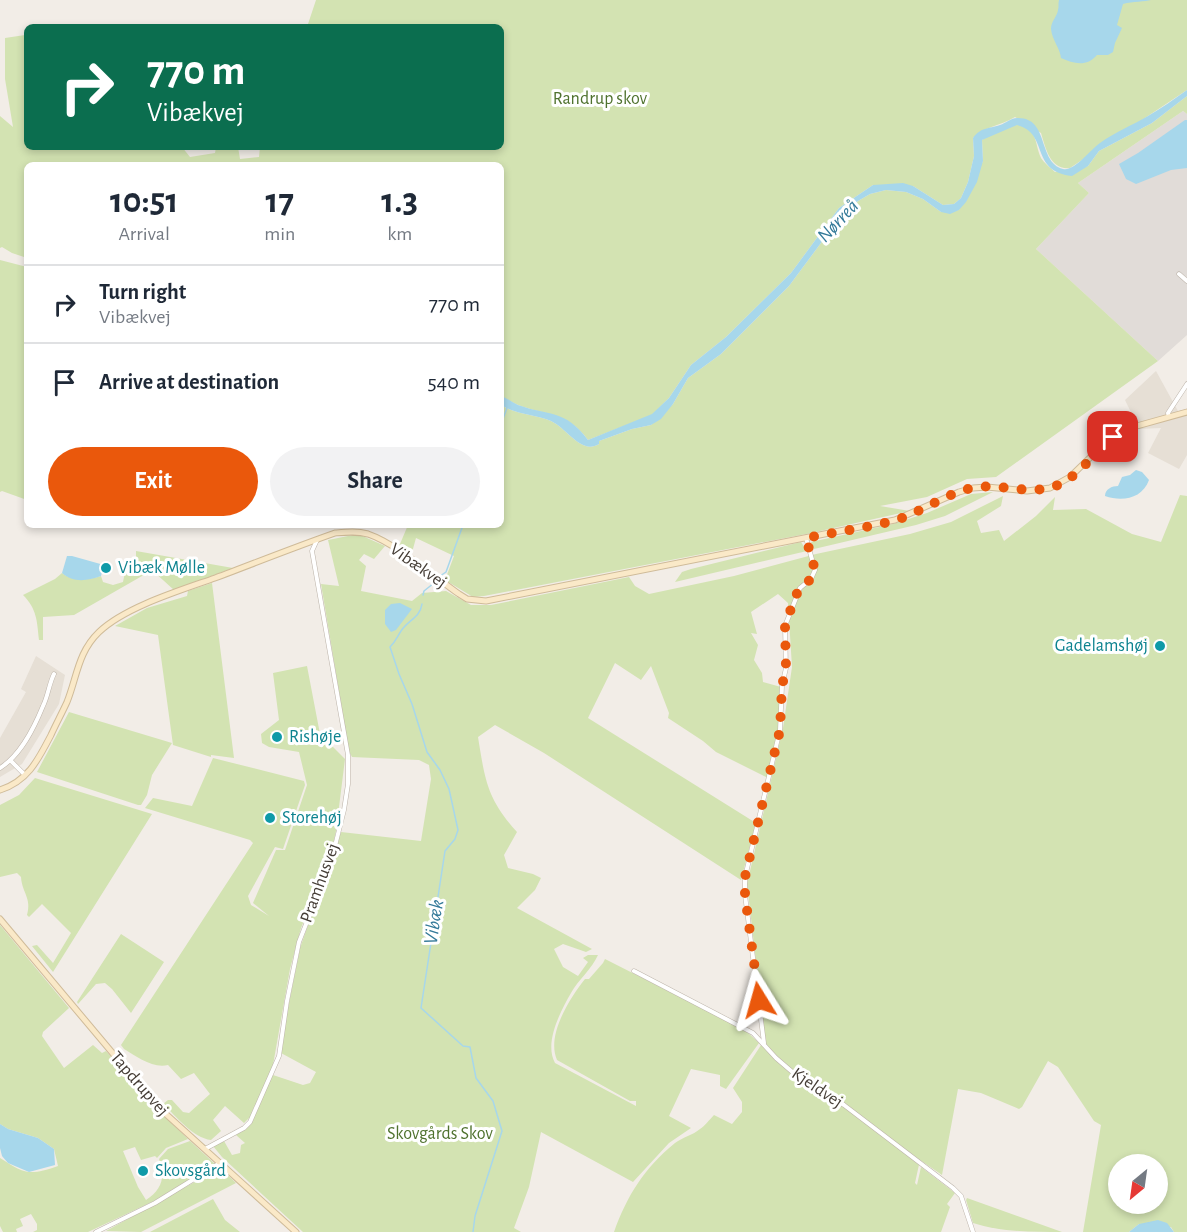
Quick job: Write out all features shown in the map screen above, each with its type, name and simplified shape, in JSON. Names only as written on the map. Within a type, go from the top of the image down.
[{"type":"street","points":[[1179,274],[1187,281]]},
{"type":"street","points":[[1169,417],[1168,413],[1187,384]]},
{"type":"street","name":"Vibækvej","points":[[0,790],[19,782],[39,760],[68,701],[78,663],[99,632],[137,609],[172,593],[318,539],[352,531],[368,534],[384,542],[459,594],[477,601],[895,520],[973,488],[1027,491],[1050,488],[1070,477],[1103,445],[1126,429],[1187,412]]},
{"type":"street","points":[[764,1043],[745,895],[745,877],[780,730],[782,686],[786,668],[785,626],[795,597],[800,588],[811,579],[815,570],[806,538]]},
{"type":"street","points":[[302,546],[312,551],[318,539]]},
{"type":"street","name":"Pramhusvej","points":[[204,1149],[244,1128],[250,1122],[279,1056],[299,942],[332,858],[344,810],[348,784],[348,755],[312,551]]},
{"type":"street","points":[[0,768],[11,761],[29,735],[44,704],[54,674]]},
{"type":"street","points":[[11,761],[26,776]]},
{"type":"street","name":"Tapdrupvej","points":[[0,919],[157,1106],[296,1232]]},
{"type":"street","name":"Kjeldvej","points":[[634,971],[740,1025],[764,1043],[776,1058],[797,1076],[844,1105],[953,1188],[961,1196],[973,1232]]},
{"type":"street","points":[[96,1232],[155,1203],[220,1163]]},
{"type":"shaded area","points":[[1183,111],[1187,114],[1187,335],[1158,361],[1036,249],[1089,193],[1078,183]]},
{"type":"shaded area","points":[[1156,371],[1178,411],[1187,409],[1187,455],[1179,469],[1148,453],[1161,428],[1139,429],[1125,400]]},
{"type":"shaded area","points":[[36,656],[65,675],[59,704],[22,764],[0,777],[0,738],[26,692],[21,689]]},
{"type":"green space","name":"Randrup skov","points":[[316,0],[1187,0],[1187,90],[1070,168],[1063,168],[1053,162],[1041,133],[1015,117],[983,131],[973,138],[974,156],[968,182],[961,198],[954,204],[943,205],[913,186],[873,185],[839,208],[791,273],[726,337],[691,365],[669,398],[652,415],[588,440],[581,431],[565,420],[518,405],[504,398],[504,162],[24,162],[24,257],[0,248],[0,116],[13,127],[5,79],[5,38],[24,35],[24,150],[184,150],[190,157],[215,153],[216,150],[238,150],[240,159],[259,157],[260,150],[504,150],[504,24],[308,24]]},
{"type":"green space","points":[[1187,96],[1187,114],[1183,111],[1078,183],[1089,193],[1036,249],[1158,361],[996,477],[967,479],[927,497],[880,506],[910,511],[811,533],[484,596],[473,597],[445,580],[454,556],[416,538],[411,556],[396,547],[400,544],[407,528],[504,528],[504,406],[551,421],[580,444],[586,446],[599,444],[599,441],[651,425],[673,404],[688,378],[721,354],[789,286],[841,216],[870,194],[886,190],[906,192],[923,199],[941,212],[959,210],[983,161],[982,140],[986,137],[1017,124],[1024,127],[1035,138],[1041,158],[1055,172],[1088,166],[1099,151],[1152,123]]},
{"type":"green space","points":[[0,260],[24,266],[24,499],[0,492]]},
{"type":"green space","points":[[993,492],[945,516],[916,525],[814,549],[811,542],[893,524],[927,513],[971,494]]},
{"type":"green space","name":"Skovgårds Skov","points":[[1180,495],[1187,496],[1187,1232],[1174,1232],[1171,1227],[1139,1224],[1129,1232],[1083,1232],[1101,1125],[1094,1121],[1058,1067],[1048,1061],[1019,1109],[981,1093],[958,1089],[942,1175],[920,1160],[915,1183],[917,1185],[921,1167],[955,1193],[947,1204],[950,1207],[941,1232],[614,1232],[631,1195],[654,1162],[678,1141],[702,1128],[714,1115],[732,1124],[742,1112],[742,1102],[733,1088],[765,1039],[747,884],[783,728],[792,667],[788,603],[778,594],[751,612],[757,634],[751,633],[758,645],[754,660],[762,673],[763,682],[781,687],[779,730],[768,778],[716,752],[668,718],[669,713],[651,666],[641,680],[615,663],[588,718],[756,823],[741,880],[544,753],[495,725],[478,737],[493,799],[517,832],[504,855],[508,868],[541,878],[535,890],[517,908],[592,949],[586,952],[563,944],[554,949],[563,967],[578,976],[588,962],[583,958],[588,955],[598,955],[574,988],[558,1018],[551,1046],[555,1063],[636,1106],[636,1101],[630,1101],[557,1060],[554,1050],[557,1028],[567,1006],[585,979],[589,979],[605,959],[745,1030],[759,1043],[726,1089],[720,1086],[720,1075],[691,1069],[669,1116],[691,1128],[669,1143],[633,1182],[541,1132],[529,1187],[514,1228],[521,1232],[303,1232],[213,1146],[224,1141],[232,1155],[240,1153],[241,1145],[245,1143],[236,1135],[246,1127],[273,1075],[303,1085],[310,1083],[316,1072],[281,1053],[300,948],[341,832],[421,841],[431,779],[429,765],[419,760],[352,757],[349,751],[321,584],[339,586],[328,540],[358,534],[385,546],[374,559],[364,554],[359,560],[366,566],[361,591],[412,601],[422,593],[446,591],[471,605],[491,605],[629,577],[635,586],[649,594],[734,576],[951,522],[1003,496],[1001,506],[977,521],[981,533],[999,530],[1004,541],[1036,516],[1055,497],[1053,510],[1086,509],[1132,534],[1161,542]]},
{"type":"green space","points":[[801,542],[807,551],[675,582],[682,572],[691,569]]},
{"type":"green space","points":[[136,551],[233,568],[174,590],[153,571],[136,566]]},
{"type":"green space","points":[[125,572],[149,572],[74,615],[43,617],[43,640],[39,640],[34,610],[23,595],[62,573],[80,579],[101,576],[103,582],[113,585],[123,582]]},
{"type":"green space","points":[[212,583],[234,758],[211,755],[211,757],[173,745],[158,635],[115,626],[147,608],[187,596],[188,591]]},
{"type":"green space","points":[[307,666],[320,734],[345,759],[336,831],[330,858],[301,928],[290,969],[273,1065],[250,1117],[244,1123],[225,1106],[213,1120],[221,1131],[211,1140],[191,1131],[163,1104],[172,1100],[183,1112],[189,1113],[210,1094],[194,1073],[181,1079],[168,1065],[156,1065],[145,1061],[121,1045],[253,843],[250,840],[145,808],[153,798],[192,806],[213,758],[304,781],[305,785],[283,849],[275,847],[248,896],[251,905],[269,916],[253,903],[276,850],[285,850],[307,785],[299,752],[269,747],[262,743],[261,734],[279,720],[273,673]]},
{"type":"green space","points":[[69,712],[172,743],[152,775],[147,795],[141,805],[37,772]]},
{"type":"green space","points":[[35,778],[152,814],[53,972],[32,946],[37,945],[53,963],[71,933],[42,904],[29,917],[27,915],[28,900],[21,877],[17,873],[0,877],[0,805],[19,795]]},
{"type":"green space","points":[[0,925],[69,1008],[43,1032],[42,1036],[64,1068],[93,1045],[102,1053],[106,1051],[156,1108],[188,1139],[166,1148],[157,1158],[155,1156],[141,1160],[135,1147],[123,1151],[146,1200],[159,1187],[162,1171],[159,1159],[168,1149],[190,1141],[215,1164],[154,1201],[88,1232],[33,1232],[37,1230],[37,1224],[31,1214],[20,1219],[23,1226],[16,1229],[17,1232],[3,1232],[0,1226],[0,1158],[28,1172],[58,1166],[54,1149],[38,1138],[8,1129],[0,1124]]},
{"type":"green space","points":[[121,934],[164,962],[131,1013],[105,983],[96,984],[78,1004],[77,1002]]},
{"type":"green space","points":[[220,1168],[236,1183],[141,1232],[106,1231]]},
{"type":"green space","points":[[967,1198],[1062,1232],[1005,1230],[973,1223]]},
{"type":"green space","points":[[213,1199],[225,1220],[240,1232],[150,1232]]},
{"type":"water","points":[[1059,0],[1151,0],[1123,4],[1117,25],[1122,28],[1113,52],[1108,55],[1097,55],[1085,63],[1080,63],[1061,58],[1053,37],[1051,26]]},
{"type":"water","points":[[1187,90],[1187,96],[1152,123],[1099,151],[1088,166],[1072,176],[1059,173],[1050,167],[1044,160],[1033,136],[1017,125],[982,140],[983,161],[977,182],[959,210],[950,214],[941,212],[923,199],[906,192],[886,190],[870,194],[858,201],[841,216],[789,286],[721,354],[688,378],[673,404],[661,419],[651,425],[599,441],[599,444],[586,446],[580,444],[551,421],[504,406],[504,398],[518,405],[564,418],[580,430],[588,440],[652,414],[669,398],[691,365],[726,337],[791,273],[839,208],[873,185],[903,183],[913,186],[943,205],[954,204],[961,198],[968,182],[974,156],[973,138],[982,130],[1015,118],[1027,120],[1039,132],[1049,158],[1055,165],[1067,169],[1077,164],[1106,139],[1153,113]]},
{"type":"water","points":[[1187,120],[1187,168],[1171,170],[1136,184],[1126,179],[1119,164]]},
{"type":"water","points":[[1136,470],[1142,472],[1149,480],[1142,491],[1125,499],[1105,496],[1109,488],[1118,486],[1122,477]]},
{"type":"water","points":[[67,556],[104,565],[101,576],[80,580],[66,576],[62,573]]},
{"type":"water","points":[[400,603],[412,609],[396,630],[391,632],[385,624],[385,610],[391,604]]},
{"type":"water","points":[[0,1124],[8,1129],[38,1138],[54,1149],[55,1165],[29,1172],[8,1163],[2,1156],[0,1148]]},
{"type":"water","points":[[1158,1220],[1167,1223],[1174,1232],[1129,1232],[1139,1224]]},
{"type":"waterway","name":"Vibæk","points":[[504,416],[507,408]]},
{"type":"waterway","name":"Vibæk","points":[[440,576],[446,572],[462,528]]},
{"type":"waterway","name":"Vibæk","points":[[423,595],[424,591],[434,583]]},
{"type":"waterway","name":"Vibæk","points":[[422,604],[419,613],[404,627],[390,647],[412,704],[427,752],[440,770],[449,789],[458,830],[455,839],[445,851],[421,1008],[463,1046],[470,1047],[476,1078],[493,1101],[502,1131],[475,1216],[473,1232]]},
{"type":"place","name":"Vibæk Mølle","points":[[106,568]]},
{"type":"place","name":"Gadelamshøj","points":[[1160,646]]},
{"type":"place","name":"Rishøje","points":[[277,737]]},
{"type":"place","name":"Storehøj","points":[[270,818]]},
{"type":"place","name":"Skovsgård","points":[[143,1171]]},
{"type":"route","points":[[759,1000],[745,895],[745,877],[780,730],[782,686],[786,668],[785,626],[795,597],[800,588],[811,579],[815,570],[806,538],[895,520],[973,488],[1027,491],[1050,488],[1070,477],[1113,437]]},
{"type":"water label","name":"Nørreå","points":[[838,221]]}]
